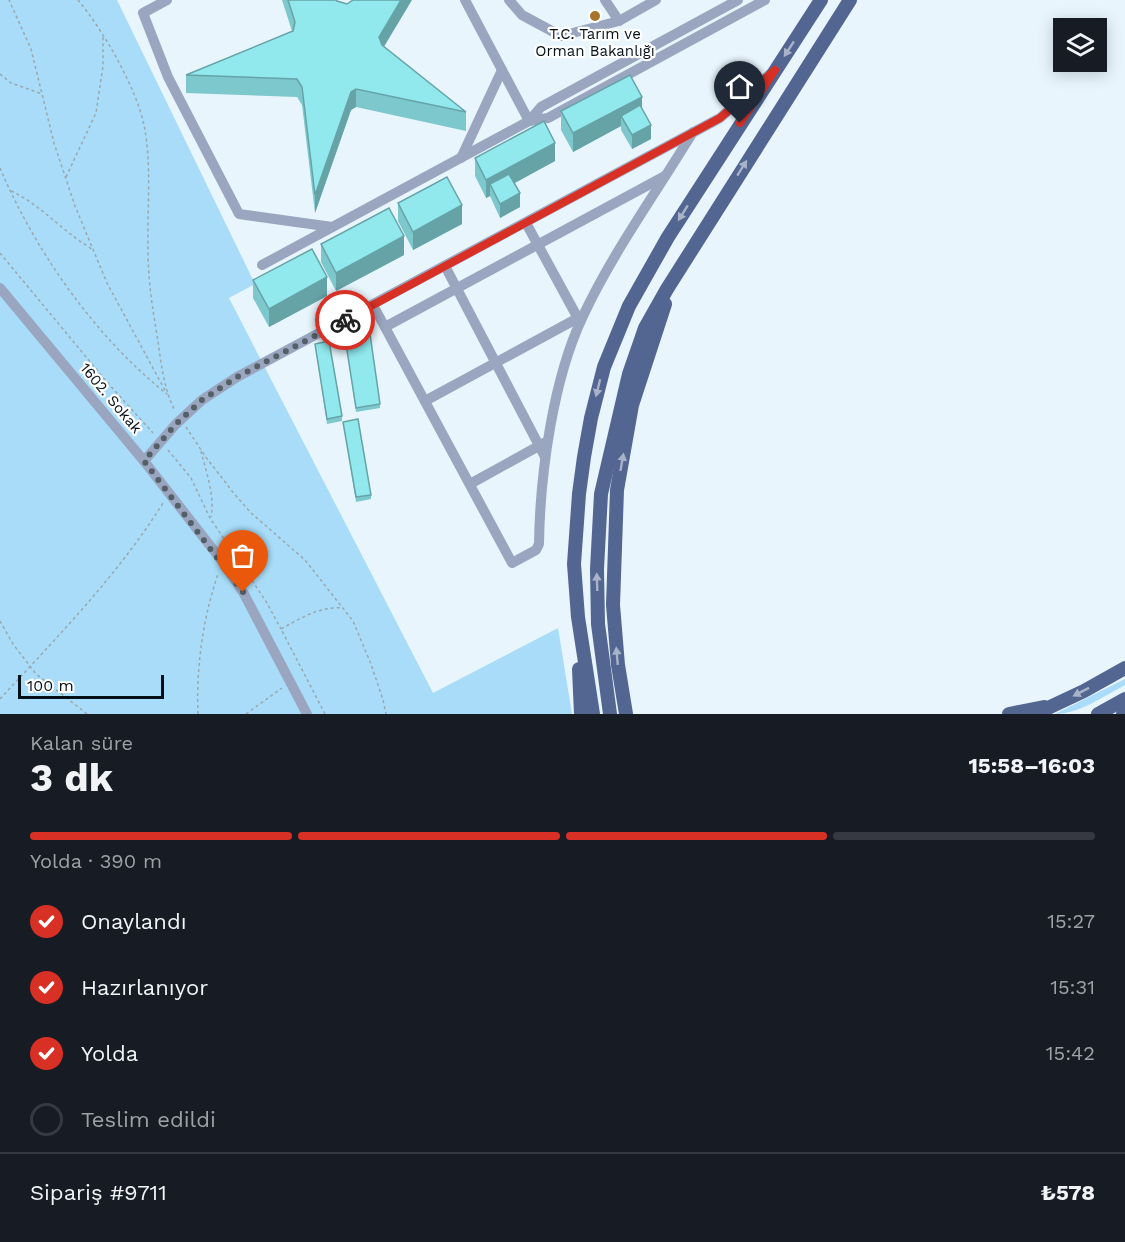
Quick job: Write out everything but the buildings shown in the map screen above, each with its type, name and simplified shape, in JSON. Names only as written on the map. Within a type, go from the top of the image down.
[{"type":"main road","points":[[593,714],[580,636],[574,564],[579,494],[591,418],[609,350],[629,306],[668,237],[820,0]]},
{"type":"main road","points":[[610,714],[598,624],[597,568],[601,494],[629,374],[645,328],[667,289],[850,0]]},
{"type":"main road","points":[[626,714],[618,665],[614,605],[617,490],[632,405],[644,363],[664,311],[667,289]]},
{"type":"main road","points":[[580,636],[581,714]]},
{"type":"main road","points":[[1035,714],[1125,668]]},
{"type":"main road","points":[[1098,714],[1125,699]]},
{"type":"main road","points":[[1009,714],[1058,704]]},
{"type":"street","points":[[167,0],[144,13],[168,77],[239,214],[333,227]]},
{"type":"street","points":[[465,0],[529,122]]},
{"type":"street","points":[[509,0],[522,15],[561,36],[619,21],[656,0]]},
{"type":"street","points":[[605,0],[619,21]]},
{"type":"street","points":[[529,122],[541,107],[738,0]]},
{"type":"street","points":[[262,265],[529,122],[548,118],[765,0]]},
{"type":"street","points":[[461,158],[502,70]]},
{"type":"street","points":[[144,461],[202,400],[237,377],[720,118],[775,70]]},
{"type":"street","points":[[373,305],[512,563],[536,550],[539,544],[546,458],[544,443],[579,320],[604,275],[693,132]]},
{"type":"street","points":[[385,327],[666,176]]},
{"type":"street","points":[[526,222],[579,320]]},
{"type":"street","points":[[445,266],[495,363],[544,443]]},
{"type":"street","name":"1602. Sokak","points":[[0,288],[170,492],[222,561],[243,592],[307,714]]},
{"type":"street","points":[[425,401],[579,320]]},
{"type":"street","points":[[470,484],[544,443]]},
{"type":"path","points":[[9,0],[30,49],[65,177],[107,283],[181,420],[219,476],[250,512],[305,560],[352,621],[362,638],[386,714]]},
{"type":"path","points":[[78,0],[103,36],[138,105],[143,124],[148,156],[150,296],[167,394]]},
{"type":"path","points":[[65,177],[96,113],[103,66],[103,36]]},
{"type":"path","points":[[0,74],[11,83],[42,94]]},
{"type":"path","points":[[0,168],[10,191],[48,257],[82,307],[151,381],[167,394]]},
{"type":"path","points":[[10,191],[28,199],[64,231],[92,249]]},
{"type":"path","points":[[0,253],[106,381],[191,478],[210,518],[281,629],[325,714]]},
{"type":"path","points":[[200,447],[213,506],[210,518]]},
{"type":"path","points":[[0,699],[142,537],[170,492]]},
{"type":"path","points":[[198,714],[199,659],[202,637],[222,561]]},
{"type":"path","points":[[281,629],[316,611],[342,608]]},
{"type":"path","points":[[0,621],[36,674],[87,714]]},
{"type":"path","points":[[246,714],[279,689],[291,683]]},
{"type":"shaded area","points":[[0,0],[117,0],[255,284],[229,298],[433,693],[558,628],[572,714],[0,714]]},
{"type":"shaded area","points":[[1125,679],[1125,685],[1091,704],[1073,711],[1055,714]]},
{"type":"way so far","points":[[243,592],[170,492],[144,461],[176,424],[202,400],[237,377],[345,320]]},
{"type":"place","name":"T.C. Tarım ve Orman Bakanlığı","points":[[595,16]]},
{"type":"route","points":[[345,320],[720,118],[733,104],[775,70],[740,123]]}]
